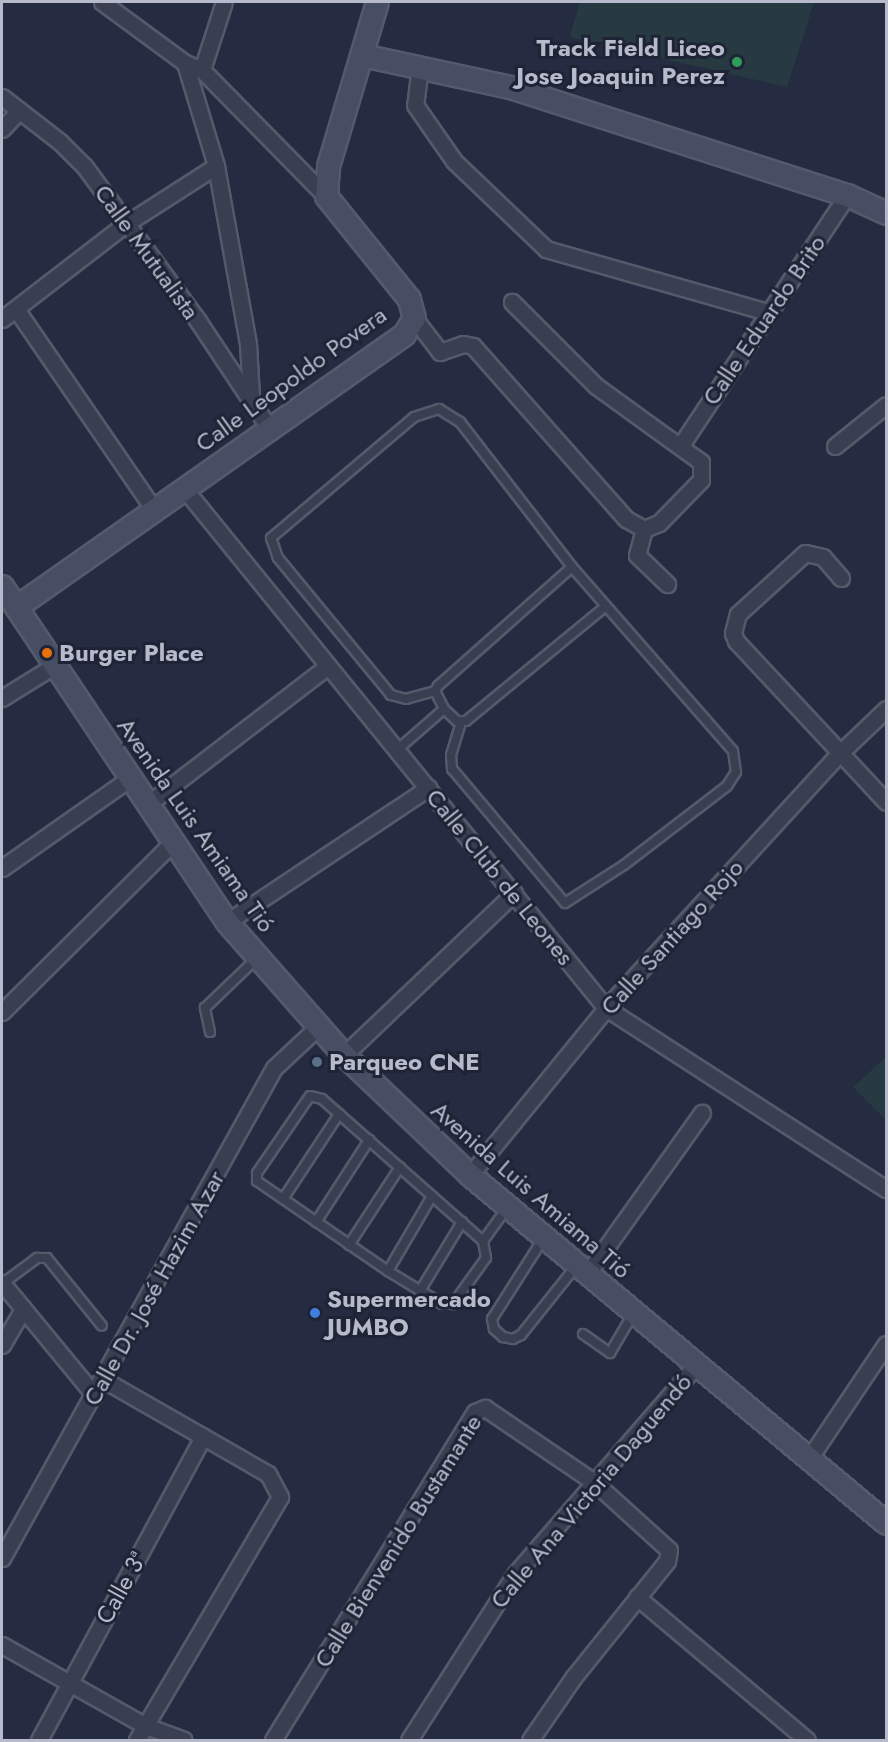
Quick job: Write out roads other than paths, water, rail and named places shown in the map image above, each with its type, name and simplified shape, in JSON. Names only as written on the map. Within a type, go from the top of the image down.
[{"type":"street","points":[[102,2],[185,63],[202,70],[224,2]]},
{"type":"street","points":[[326,196],[328,166],[377,2]]},
{"type":"street","points":[[362,55],[510,87],[886,206]]},
{"type":"street","points":[[185,63],[216,166],[248,343],[251,396]]},
{"type":"street","points":[[420,66],[415,105],[454,161],[546,249],[767,312]]},
{"type":"street","name":"Calle Leopoldo Povera","points":[[16,607],[183,487],[404,334],[414,318],[409,299],[326,196],[202,70]]},
{"type":"street","name":"Calle Mutualista","points":[[2,97],[85,167],[124,225],[251,396],[269,428]]},
{"type":"street","points":[[2,129],[19,111]]},
{"type":"street","points":[[2,319],[124,225],[216,166]]},
{"type":"street","points":[[852,197],[886,213]]},
{"type":"street","name":"Calle Eduardo Brito","points":[[681,446],[767,312],[852,197]]},
{"type":"street","points":[[512,302],[596,386],[701,462],[701,480],[659,523],[644,529]]},
{"type":"street","points":[[16,309],[154,510]]},
{"type":"street","points":[[414,318],[440,352],[463,344],[473,346],[626,519],[644,529]]},
{"type":"street","points":[[835,446],[886,405]]},
{"type":"street","name":"Calle Club de Leones","points":[[183,487],[606,1008],[886,1190]]},
{"type":"street","points":[[644,529],[637,555],[667,584]]},
{"type":"street","points":[[841,578],[823,557],[805,553],[738,614],[733,633],[736,641],[886,802]]},
{"type":"street","name":"Avenida Luis Amiama Tió","points":[[2,586],[227,922],[344,1055],[470,1175],[507,1207],[886,1522]]},
{"type":"street","points":[[2,698],[55,665]]},
{"type":"street","points":[[148,804],[328,666]]},
{"type":"street","name":"Calle Santiago Rojo","points":[[470,1175],[606,1008],[839,754],[886,709]]},
{"type":"street","points":[[2,868],[130,778]]},
{"type":"street","points":[[227,922],[428,788]]},
{"type":"street","points":[[2,1012],[173,842]]},
{"type":"street","points":[[344,1055],[514,893]]},
{"type":"street","name":"Calle Dr. José Hazim Azar","points":[[2,1558],[104,1380],[274,1068],[318,1027]]},
{"type":"street","points":[[581,1270],[702,1113]]},
{"type":"street","points":[[2,1284],[95,1396]]},
{"type":"street","points":[[2,1345],[23,1309]]},
{"type":"street","points":[[810,1457],[886,1344]]},
{"type":"street","name":"Calle Ana Victoria Daguendó","points":[[409,1740],[516,1573],[697,1364]]},
{"type":"street","points":[[104,1380],[268,1474],[277,1486],[280,1500],[137,1740]]},
{"type":"street","name":"Calle Bienvenido Bustamante","points":[[273,1740],[476,1411],[489,1409],[594,1482],[669,1550],[668,1561],[637,1597],[538,1738]]},
{"type":"street","name":"Calle 3ª","points":[[39,1740],[204,1437]]},
{"type":"street","points":[[637,1597],[807,1740]]},
{"type":"street","points":[[2,1645],[146,1726],[184,1740]]},
{"type":"lane","points":[[572,567],[435,691],[406,699],[391,695],[278,558],[272,546],[274,532],[414,417],[439,409],[460,422],[605,607],[733,751],[736,772],[727,786],[624,865],[566,903],[452,770],[451,755],[461,723],[605,607]]},
{"type":"lane","points":[[435,691],[444,709],[461,723]]},
{"type":"lane","points":[[397,750],[444,709]]},
{"type":"lane","points":[[210,1032],[205,1008],[258,957]]},
{"type":"lane","points":[[310,1096],[316,1096],[369,1140],[483,1241],[486,1258],[457,1301],[448,1306],[387,1271],[283,1199],[256,1177],[298,1110],[310,1096]]},
{"type":"lane","points":[[283,1199],[339,1114]]},
{"type":"lane","points":[[316,1222],[369,1140]]},
{"type":"lane","points":[[349,1245],[400,1167]]},
{"type":"lane","points":[[387,1271],[432,1196]]},
{"type":"lane","points":[[483,1241],[507,1207]]},
{"type":"lane","points":[[420,1291],[462,1222]]},
{"type":"lane","points":[[544,1238],[492,1319],[494,1329],[503,1337],[513,1339],[521,1335],[581,1270]]},
{"type":"lane","points":[[2,1284],[37,1258],[47,1258],[102,1326]]},
{"type":"lane","points":[[583,1334],[610,1353],[634,1313]]},
{"type":"place","name":"Track Field Liceo Jose Joaquin Perez","points":[[737,62]]},
{"type":"place","name":"Burger Place","points":[[47,653]]},
{"type":"place","name":"Parqueo CNE","points":[[317,1062]]},
{"type":"place","name":"Supermercado JUMBO","points":[[315,1313]]}]
